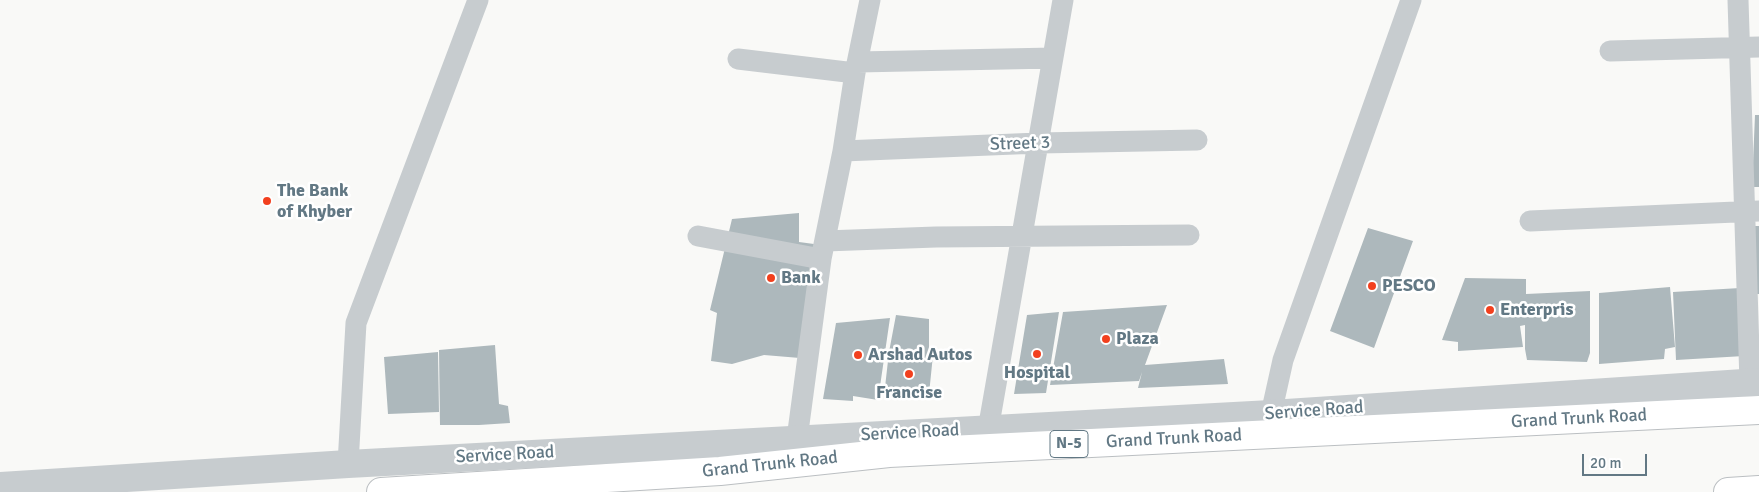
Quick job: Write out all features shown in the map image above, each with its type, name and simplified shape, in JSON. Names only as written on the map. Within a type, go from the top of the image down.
[{"type":"highway","name":"Grand Trunk Road","points":[[381,492],[637,476],[715,481],[889,453],[1759,410]]},
{"type":"highway","points":[[637,476],[660,492]]},
{"type":"highway","points":[[1728,492],[1759,490]]},
{"type":"street","points":[[348,464],[356,323],[478,0]]},
{"type":"street","points":[[797,439],[823,250],[870,0]]},
{"type":"street","points":[[988,430],[1063,0]]},
{"type":"street","points":[[1272,414],[1283,360],[1411,0]]},
{"type":"street","points":[[1738,0],[1749,47],[1755,383]]},
{"type":"street","points":[[1610,51],[1749,47]]},
{"type":"street","points":[[738,59],[856,67],[1053,58]]},
{"type":"street","name":"Street 3","points":[[842,151],[1039,143],[1197,140]]},
{"type":"street","points":[[1530,221],[1752,211]]},
{"type":"street","points":[[698,236],[823,250],[936,237],[1189,235]]},
{"type":"street","name":"Service Road","points":[[0,486],[348,464],[1272,414],[1755,383]]},
{"type":"building","points":[[1755,115],[1759,115],[1759,187],[1752,187]]},
{"type":"building","name":"Bank","points":[[799,213],[799,242],[829,246],[812,359],[764,355],[732,364],[711,361],[717,313],[710,310],[732,219]]},
{"type":"building","points":[[1751,226],[1759,226],[1759,294],[1754,294]]},
{"type":"building","name":"PESCO","points":[[1368,228],[1413,241],[1374,348],[1330,331]]},
{"type":"building","points":[[1465,278],[1526,279],[1526,294],[1590,291],[1590,353],[1587,362],[1527,360],[1525,325],[1520,326],[1523,347],[1458,351],[1458,342],[1442,340]]},
{"type":"building","points":[[1670,287],[1675,347],[1665,349],[1664,359],[1599,364],[1599,293]]},
{"type":"building","points":[[1740,288],[1744,356],[1676,360],[1673,292]]},
{"type":"building","name":"Plaza","points":[[1167,305],[1145,365],[1224,359],[1228,384],[1138,388],[1142,372],[1139,381],[1050,385],[1063,312]]},
{"type":"building","name":"Hospital","points":[[1059,312],[1046,393],[1014,394],[1027,315]]},
{"type":"building","name":"Francise","points":[[896,315],[929,319],[929,352],[933,355],[929,394],[884,396],[889,352]]},
{"type":"building","name":"Arshad Autos","points":[[890,318],[878,400],[853,396],[853,401],[823,399],[836,323]]},
{"type":"building","points":[[495,345],[499,404],[508,406],[510,423],[440,425],[439,350]]},
{"type":"building","points":[[438,352],[439,412],[388,414],[384,357]]},
{"type":"place","name":"The Bank of Khyber","points":[[267,201]]},
{"type":"place","name":"Bank","points":[[771,278]]},
{"type":"place","name":"PESCO","points":[[1372,286]]},
{"type":"place","name":"Enterpris","points":[[1490,310]]},
{"type":"place","name":"Plaza","points":[[1106,339]]},
{"type":"place","name":"Hospital","points":[[1037,354]]},
{"type":"place","name":"Arshad Autos","points":[[858,355]]},
{"type":"place","name":"Francise","points":[[909,374]]}]
